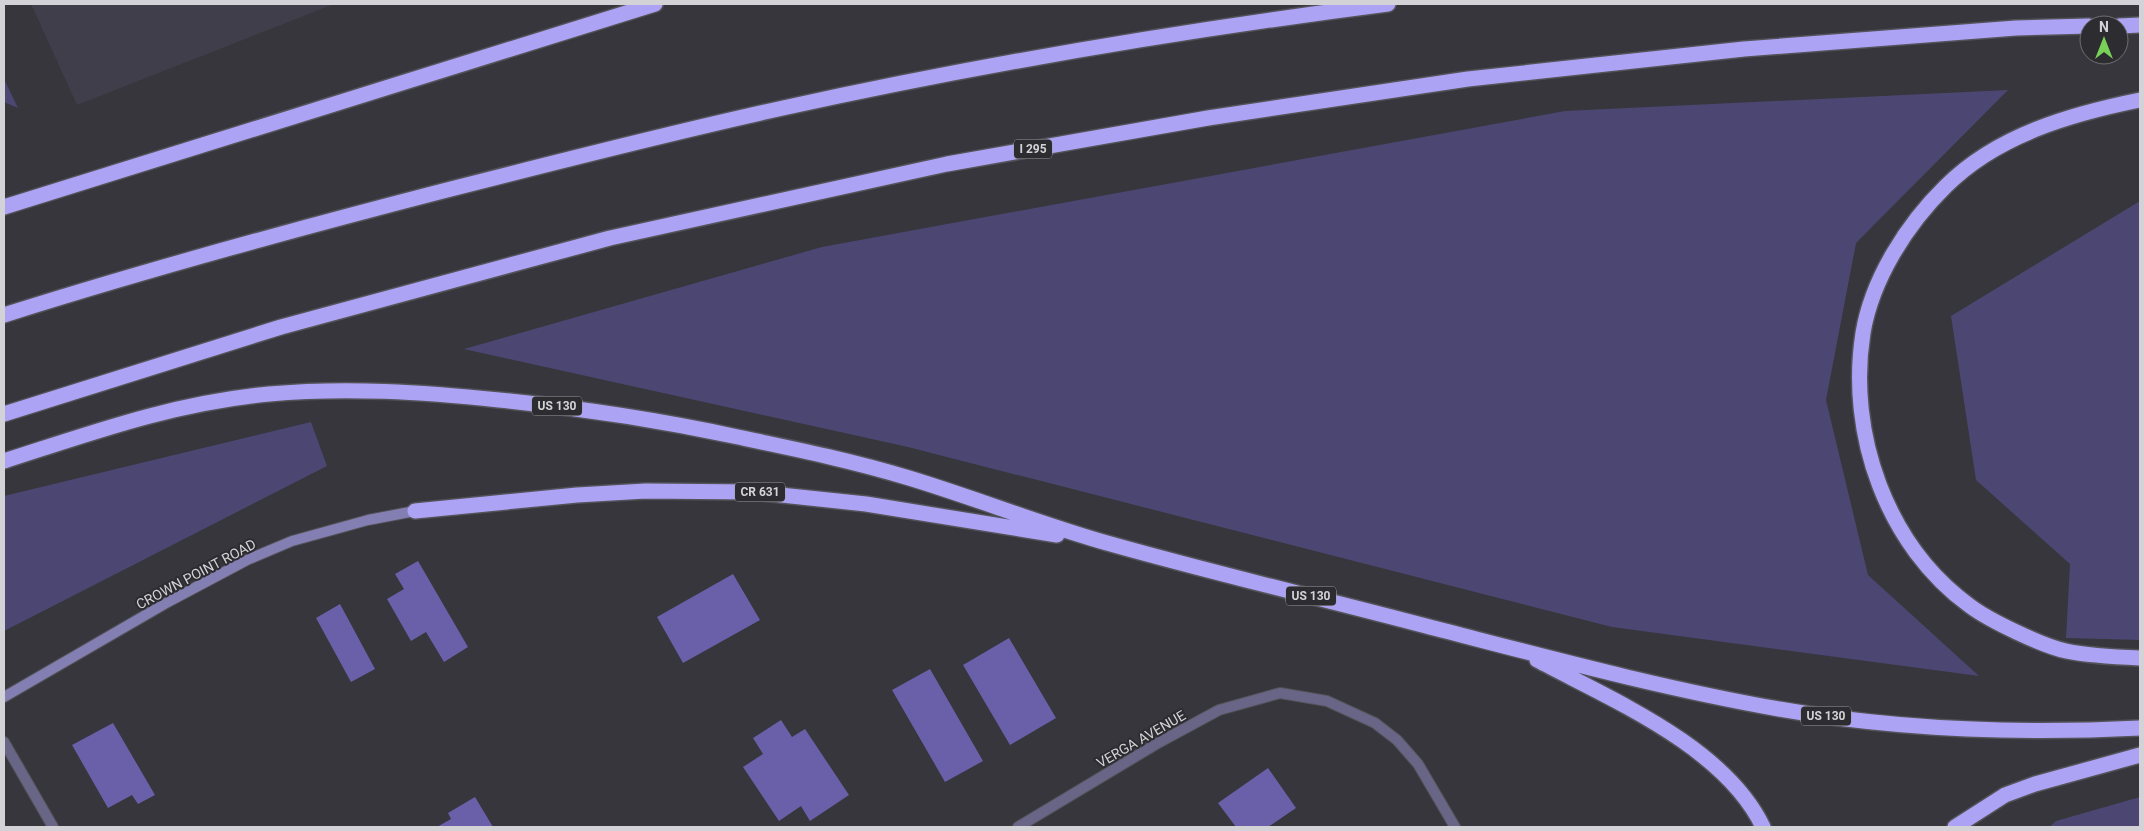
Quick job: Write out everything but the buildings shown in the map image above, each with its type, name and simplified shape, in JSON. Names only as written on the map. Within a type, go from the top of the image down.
[{"type":"highway","points":[[4,207],[654,4]]},
{"type":"highway","points":[[4,315],[86,289],[344,216],[550,163],[784,108],[1011,63],[1238,24],[1388,4]]},
{"type":"highway","name":"I 295","points":[[4,414],[281,327],[610,238],[947,164],[1208,118],[1468,78],[1744,48],[2016,28],[2079,26]]},
{"type":"highway","points":[[2140,100],[2072,116],[2024,134],[1988,153],[1947,184],[1917,218],[1894,251],[1875,295],[1864,332],[1860,378],[1862,422],[1885,499],[1906,539],[1934,573],[1971,607],[2013,630],[2064,650],[2110,657],[2140,658]]},
{"type":"highway","name":"US 130","points":[[4,461],[154,413],[229,398],[275,394],[360,390],[440,394],[620,414],[827,456],[906,477],[1103,542],[1518,650],[1716,696],[1780,709],[1846,719],[1911,725],[2042,732],[2140,728]]},
{"type":"highway","name":"CR 631","points":[[415,510],[587,494],[646,491],[752,492],[866,504],[1103,542]]},
{"type":"highway","points":[[1518,650],[1660,727],[1701,754],[1736,787],[1750,805],[1763,827]]},
{"type":"highway","points":[[1955,827],[2005,795],[2035,784],[2140,755]]},
{"type":"main road","name":"CROWN POINT ROAD","points":[[4,697],[168,602],[247,560],[292,541],[415,510]]},
{"type":"street","name":"VERGA AVENUE","points":[[1018,827],[1158,743],[1219,710],[1254,699],[1285,694],[1327,701],[1375,723],[1397,740],[1418,764],[1455,827]]},
{"type":"street","points":[[4,742],[53,827]]},
{"type":"shaded area","points":[[31,4],[334,4],[77,105]]},
{"type":"shaded area","points":[[4,79],[18,108],[4,102]]},
{"type":"shaded area","points":[[2008,90],[1856,243],[1826,400],[1868,575],[1979,676],[1612,627],[908,447],[464,349],[822,247],[1565,111]]},
{"type":"shaded area","points":[[2140,201],[2140,640],[2066,638],[2070,564],[1976,480],[1951,316]]},
{"type":"shaded area","points":[[311,422],[327,466],[4,631],[4,496]]},
{"type":"shaded area","points":[[2140,797],[2140,827],[2049,827],[2056,821]]}]
